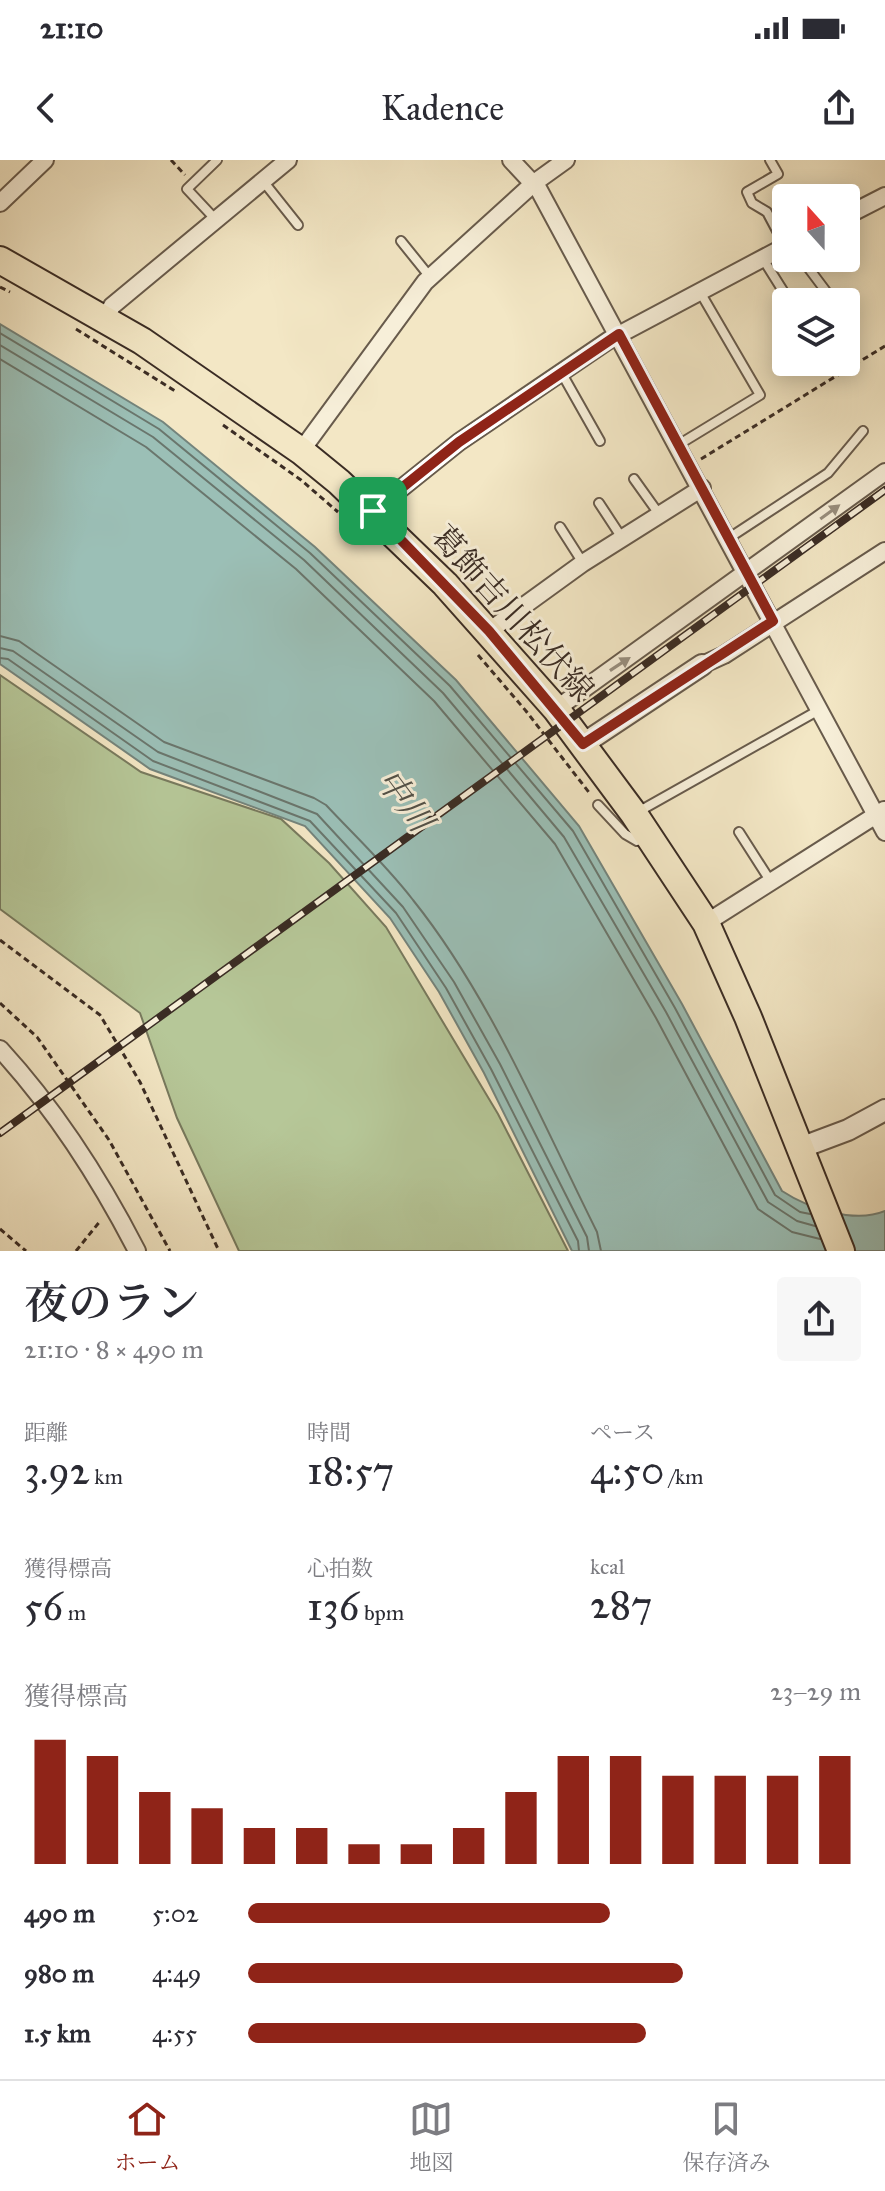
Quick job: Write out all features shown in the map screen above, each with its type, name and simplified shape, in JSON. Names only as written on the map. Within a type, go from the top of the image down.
[{"type":"main road","name":"葛飾吉川松伏線","points":[[0,260],[142,341],[301,451],[373,511],[483,643],[556,709],[641,824],[706,923],[748,1017],[841,1251]]},
{"type":"street","points":[[3,195],[45,160]]},
{"type":"street","points":[[105,319],[112,306],[288,160]]},
{"type":"street","points":[[511,160],[534,183],[619,334],[820,709],[881,812],[885,832]]},
{"type":"street","points":[[301,451],[406,305],[430,277],[534,183],[566,160]]},
{"type":"street","points":[[860,209],[885,196]]},
{"type":"street","points":[[373,511],[459,442],[561,371],[619,334],[772,253]]},
{"type":"street","points":[[556,709],[885,472]]},
{"type":"street","points":[[483,643],[583,563],[702,488]]},
{"type":"street","points":[[583,744],[702,665],[724,655],[885,551]]},
{"type":"street","points":[[706,923],[881,812]]},
{"type":"street","points":[[0,1049],[64,1129],[114,1205],[137,1251]]},
{"type":"street","points":[[800,1148],[848,1130],[885,1110]]},
{"type":"lane","points":[[216,220],[187,189],[217,160]]},
{"type":"lane","points":[[770,160],[778,174],[747,192],[752,203],[767,212],[772,221]]},
{"type":"lane","points":[[263,181],[298,225]]},
{"type":"lane","points":[[401,241],[430,277]]},
{"type":"lane","points":[[763,258],[781,288]]},
{"type":"lane","points":[[678,445],[760,395],[700,290]]},
{"type":"lane","points":[[561,371],[600,441]]},
{"type":"lane","points":[[729,538],[828,473],[863,431]]},
{"type":"lane","points":[[634,479],[659,514]]},
{"type":"lane","points":[[599,503],[622,538]]},
{"type":"lane","points":[[560,527],[583,563]]},
{"type":"lane","points":[[598,805],[625,834],[637,841],[641,824],[820,709]]},
{"type":"lane","points":[[739,832],[771,883]]},
{"type":"path","points":[[171,160],[193,183]]},
{"type":"path","points":[[0,287],[19,296]]},
{"type":"path","points":[[70,325],[177,393]]},
{"type":"path","points":[[690,466],[885,346]]},
{"type":"path","points":[[215,419],[301,480],[348,521]]},
{"type":"path","points":[[483,643],[526,711],[598,805]]},
{"type":"path","points":[[0,940],[100,1015],[140,1082],[219,1251]]},
{"type":"path","points":[[0,1003],[37,1037],[109,1140],[170,1251]]},
{"type":"path","points":[[76,1251],[114,1205]]},
{"type":"path","points":[[0,1229],[26,1251]]},
{"type":"green space","points":[[0,675],[141,772],[281,819],[329,863],[386,927],[498,1114],[568,1251],[239,1251],[177,1118],[140,1013],[0,909]]},
{"type":"water","name":"中川","points":[[0,324],[163,422],[315,547],[456,680],[579,826],[682,1004],[782,1191],[818,1208],[846,1215],[873,1215],[885,1211],[885,1251],[572,1251],[484,1073],[439,992],[390,918],[305,826],[150,769],[0,664]]},
{"type":"railway","points":[[0,1133],[885,490]]},
{"type":"route","points":[[619,334],[773,621],[583,744],[489,631],[373,511],[459,442],[619,334]]}]
